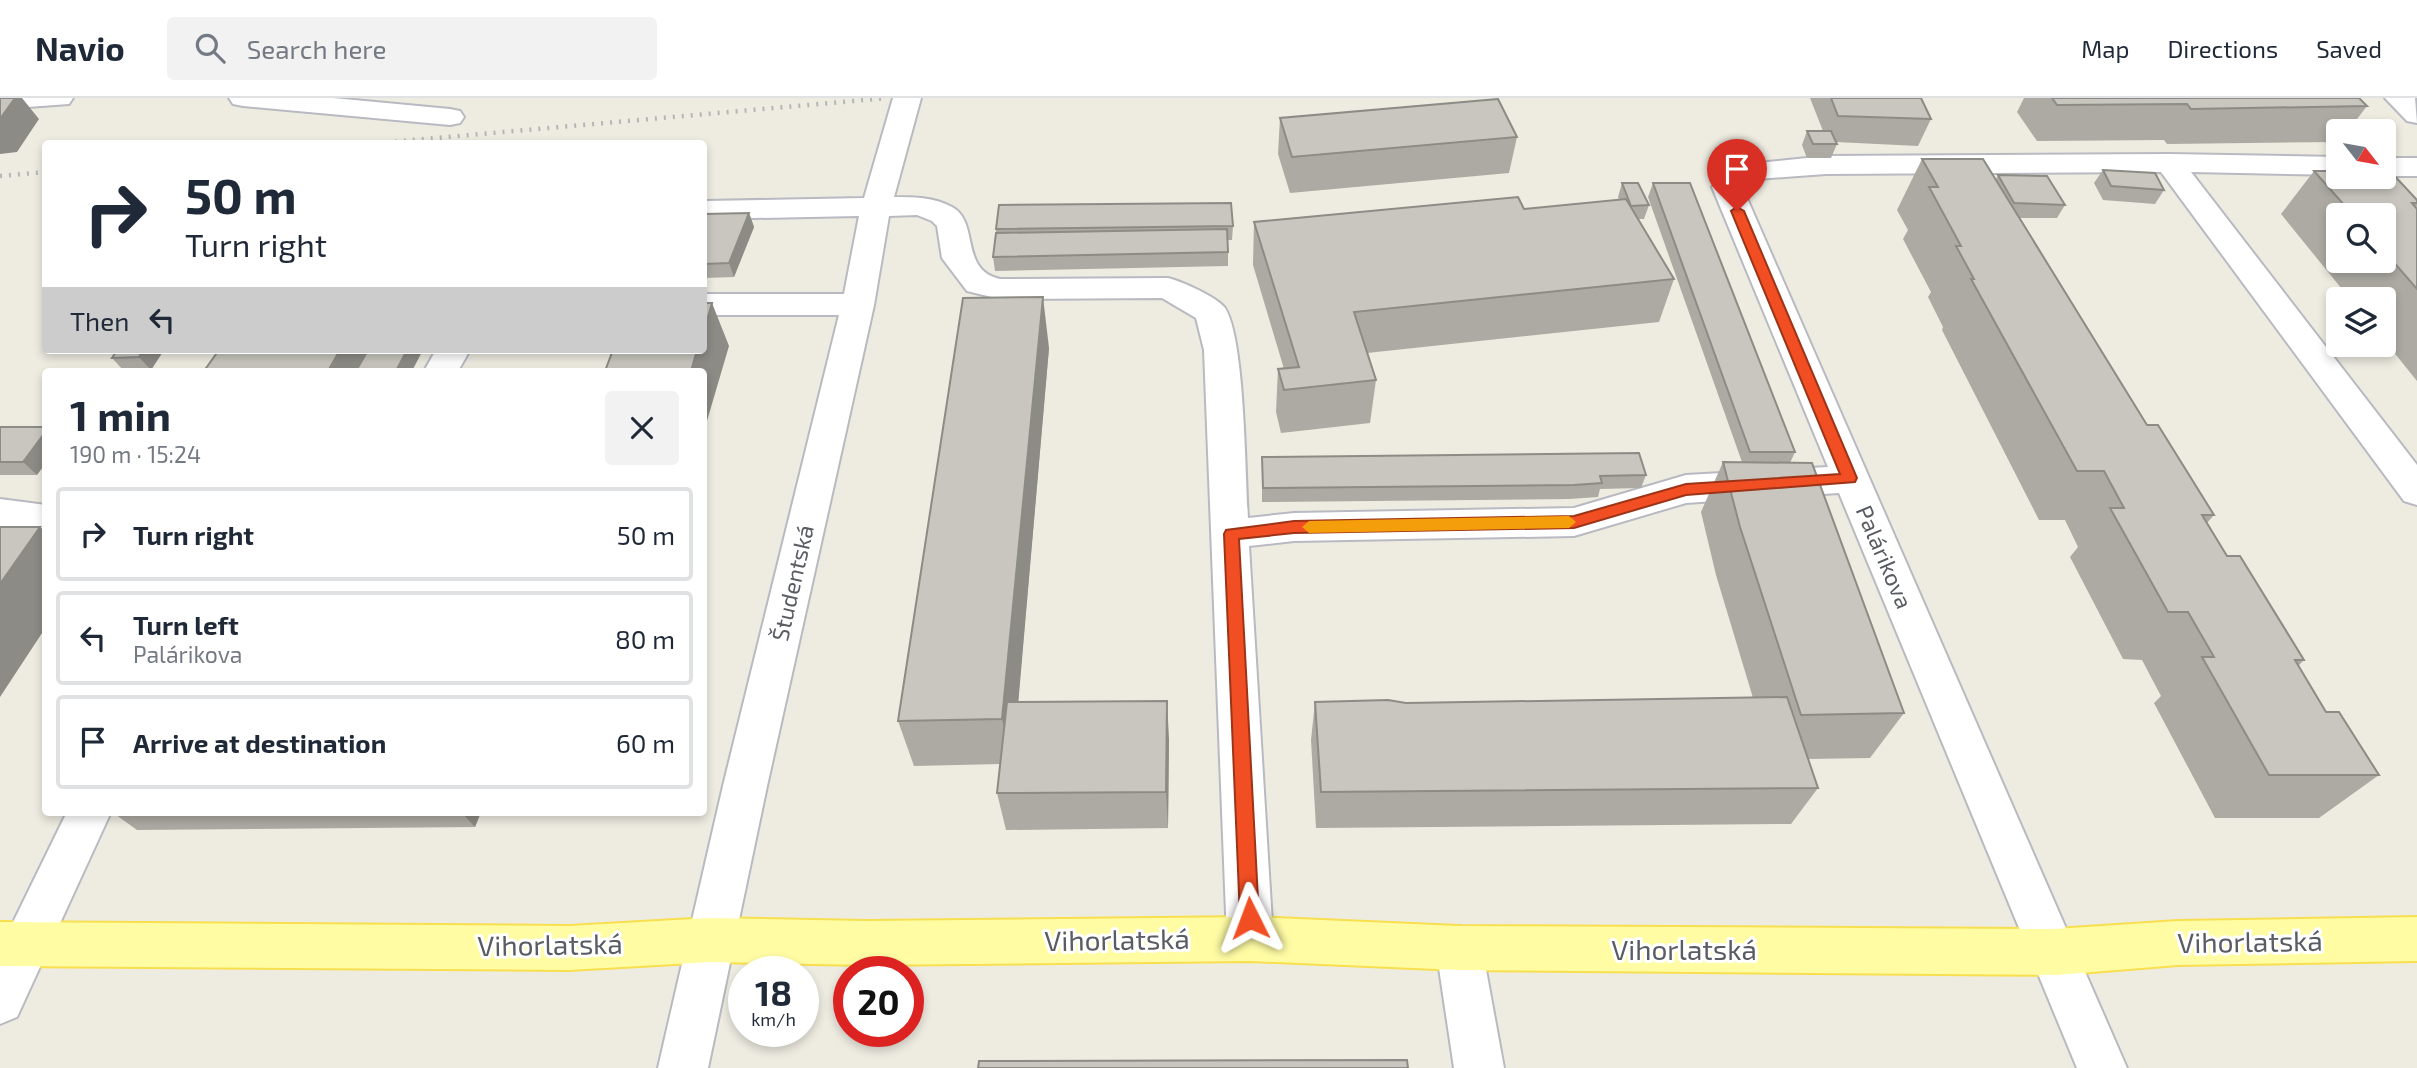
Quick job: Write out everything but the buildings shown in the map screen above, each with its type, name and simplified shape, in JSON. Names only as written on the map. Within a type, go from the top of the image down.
[{"type":"main road","name":"Vihorlatská","points":[[13,944],[569,948],[712,940],[866,943],[1250,939],[1459,948],[2054,952],[2178,943],[2417,939]]},
{"type":"street","points":[[0,101],[60,98]]},
{"type":"street","points":[[243,98],[450,117]]},
{"type":"street","name":"Študentská","points":[[682,1068],[858,305],[877,207],[907,98]]},
{"type":"street","points":[[2399,98],[2417,115]]},
{"type":"street","points":[[2169,163],[2326,166]]},
{"type":"street","points":[[2169,163],[2417,491]]},
{"type":"street","name":"Palárikova","points":[[2102,1068],[1727,187],[1749,172],[1826,165],[2169,163]]},
{"type":"street","points":[[2396,167],[2417,167]]},
{"type":"street","points":[[707,210],[919,206],[943,214],[952,225],[958,258],[978,284],[1000,289],[1168,288],[1211,312],[1221,351],[1250,939]]},
{"type":"street","points":[[707,304],[858,305]]},
{"type":"street","points":[[1231,534],[1294,527],[1574,522],[1686,489],[1850,478]]},
{"type":"street","points":[[0,513],[42,518]]},
{"type":"street","points":[[0,1000],[13,944],[87,816]]},
{"type":"street","points":[[1459,948],[1479,1068]]},
{"type":"railway","points":[[413,140],[887,98]]},
{"type":"railway","points":[[0,176],[42,172]]},
{"type":"slow traffic","points":[[1309,527],[1569,522]]},
{"type":"route","points":[[1250,918],[1231,534],[1294,527],[1574,522],[1686,489],[1850,478],[1737,211]]}]
